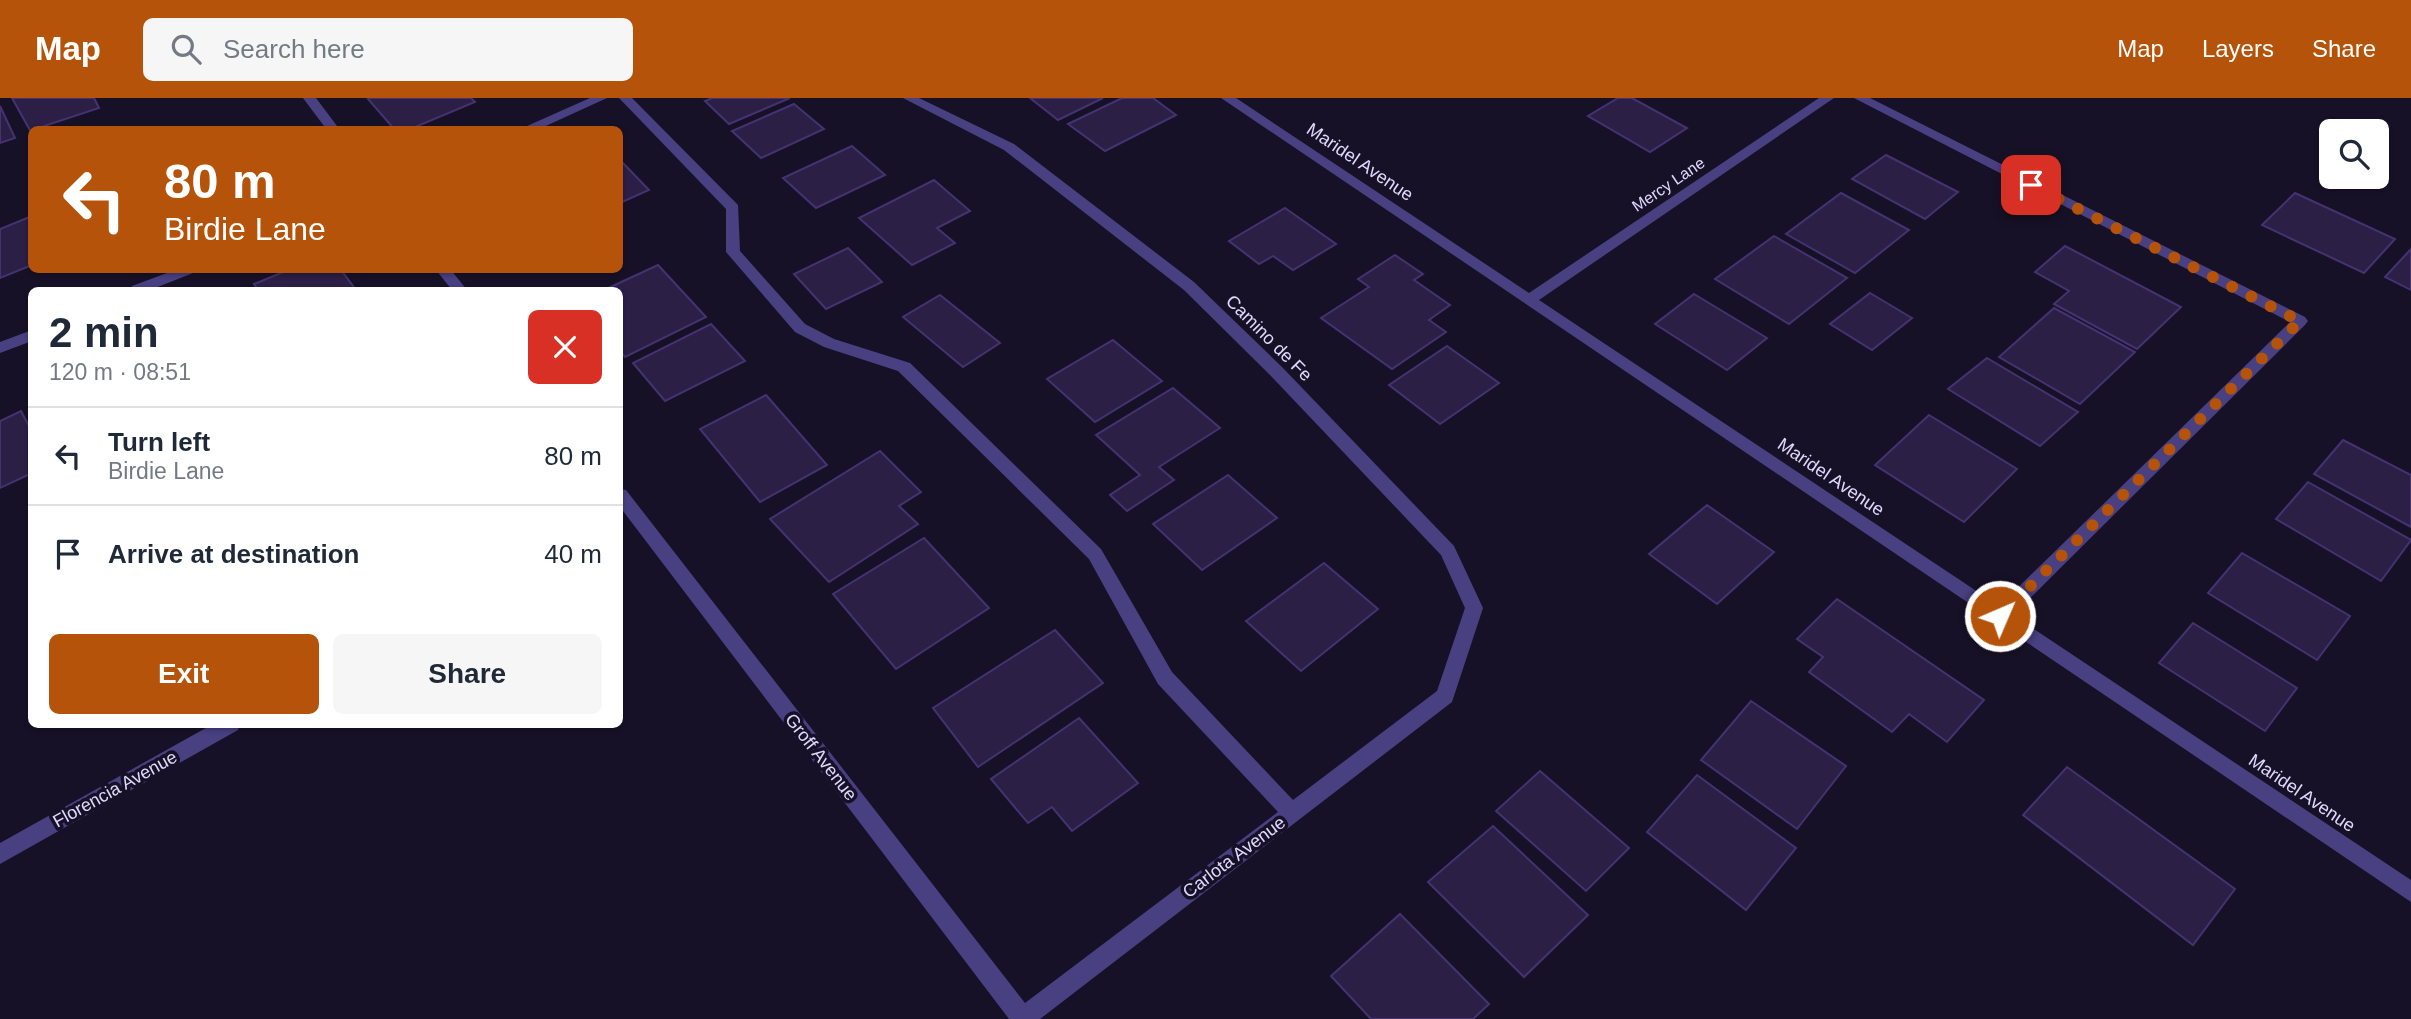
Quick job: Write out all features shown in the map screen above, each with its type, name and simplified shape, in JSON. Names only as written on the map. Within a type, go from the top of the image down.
[{"type":"street","points":[[309,98],[331,126]]},
{"type":"street","points":[[534,126],[601,98]]},
{"type":"street","points":[[625,98],[733,208],[733,252],[800,328],[829,343],[904,367],[1096,554],[1165,678],[1292,813]]},
{"type":"street","name":"Camino de Fe","points":[[909,98],[1009,147],[1189,286],[1276,370],[1448,551],[1474,608],[1445,695]]},
{"type":"street","name":"Maridel Avenue","points":[[1227,98],[2411,892]]},
{"type":"street","name":"Mercy Lane","points":[[1529,300],[1828,98]]},
{"type":"street","points":[[1860,98],[2300,321],[2000,616]]},
{"type":"street","points":[[144,287],[180,273]]},
{"type":"street","points":[[446,273],[457,287]]},
{"type":"street","points":[[0,348],[28,337]]},
{"type":"street","name":"Groff Avenue","points":[[623,504],[1023,1019]]},
{"type":"street","name":"Carlota Avenue","points":[[1023,1019],[1445,695]]},
{"type":"street","name":"Florencia Avenue","points":[[0,854],[224,728]]},
{"type":"building","points":[[12,98],[94,98],[99,108],[44,126],[28,127]]},
{"type":"building","points":[[471,98],[475,102],[418,126],[392,126],[368,99]]},
{"type":"building","points":[[712,98],[790,98],[729,124],[705,101]]},
{"type":"building","points":[[1030,98],[1103,98],[1058,120]]},
{"type":"building","points":[[1122,98],[1153,98],[1176,115],[1105,151],[1068,124]]},
{"type":"building","points":[[1618,98],[1632,98],[1687,128],[1650,152],[1588,116]]},
{"type":"building","points":[[794,104],[824,129],[761,158],[732,131]]},
{"type":"building","points":[[0,106],[15,138],[0,143]]},
{"type":"building","points":[[852,146],[885,175],[816,208],[783,178]]},
{"type":"building","points":[[1886,155],[1958,192],[1925,219],[1852,179]]},
{"type":"building","points":[[623,163],[649,190],[623,202]]},
{"type":"building","points":[[934,180],[970,211],[937,228],[955,243],[912,265],[859,218]]},
{"type":"building","points":[[1841,193],[1909,230],[1855,273],[1786,234]]},
{"type":"building","points":[[2295,193],[2395,239],[2364,273],[2262,225]]},
{"type":"building","points":[[1285,208],[1336,244],[1293,270],[1273,256],[1259,264],[1229,241]]},
{"type":"building","points":[[28,218],[28,267],[0,278],[0,229]]},
{"type":"building","points":[[1774,236],[1847,278],[1789,324],[1715,279]]},
{"type":"building","points":[[2065,246],[2181,307],[2137,349],[2054,304],[2069,291],[2035,272]]},
{"type":"building","points":[[848,248],[882,282],[826,309],[794,274]]},
{"type":"building","points":[[2411,249],[2411,290],[2385,277]]},
{"type":"building","points":[[1395,255],[1423,274],[1414,280],[1450,305],[1429,320],[1446,332],[1392,369],[1321,318],[1369,287],[1358,279]]},
{"type":"building","points":[[658,265],[706,317],[625,357],[623,287],[610,287]]},
{"type":"building","points":[[281,273],[343,273],[354,287],[256,287],[254,284]]},
{"type":"building","points":[[1870,293],[1912,318],[1872,350],[1830,324]]},
{"type":"building","points":[[1694,294],[1767,338],[1727,370],[1655,324]]},
{"type":"building","points":[[940,295],[1000,343],[963,367],[903,317]]},
{"type":"building","points":[[2054,308],[2135,352],[2080,404],[1999,357]]},
{"type":"building","points":[[711,324],[745,361],[665,401],[633,363]]},
{"type":"building","points":[[1113,340],[1162,381],[1095,422],[1047,379]]},
{"type":"building","points":[[1447,346],[1499,383],[1440,424],[1389,385]]},
{"type":"building","points":[[1987,358],[2078,412],[2040,446],[1948,389]]},
{"type":"building","points":[[1173,388],[1220,428],[1159,467],[1174,480],[1127,511],[1110,495],[1140,475],[1096,435]]},
{"type":"building","points":[[766,395],[827,465],[760,502],[700,429]]},
{"type":"building","points":[[21,411],[28,424],[28,475],[0,488],[0,421]]},
{"type":"building","points":[[1929,415],[2017,469],[1964,522],[1875,465]]},
{"type":"building","points":[[2343,440],[2411,475],[2411,527],[2314,474]]},
{"type":"building","points":[[880,451],[921,492],[899,506],[918,524],[829,582],[770,519]]},
{"type":"building","points":[[1228,475],[1277,518],[1202,570],[1153,524]]},
{"type":"building","points":[[2308,482],[2411,540],[2381,581],[2276,519]]},
{"type":"building","points":[[1707,505],[1774,552],[1717,604],[1649,554]]},
{"type":"building","points":[[924,538],[989,608],[896,669],[833,594]]},
{"type":"building","points":[[2242,553],[2350,616],[2317,660],[2208,593]]},
{"type":"building","points":[[1324,563],[1378,609],[1301,671],[1246,621]]},
{"type":"building","points":[[1837,599],[1984,700],[1947,742],[1909,714],[1892,732],[1809,672],[1823,657],[1797,639]]},
{"type":"building","points":[[2193,623],[2297,688],[2265,731],[2159,663]]},
{"type":"building","points":[[1055,630],[1103,683],[978,767],[933,708]]},
{"type":"building","points":[[1751,701],[1846,766],[1797,829],[1701,760]]},
{"type":"building","points":[[1079,718],[1138,783],[1072,831],[1052,807],[1028,823],[991,779]]},
{"type":"building","points":[[2067,767],[2235,889],[2193,945],[2023,815]]},
{"type":"building","points":[[1540,771],[1629,848],[1586,891],[1496,811]]},
{"type":"building","points":[[1697,775],[1796,848],[1746,910],[1647,832]]},
{"type":"building","points":[[1493,826],[1588,915],[1524,977],[1428,882]]},
{"type":"building","points":[[1400,914],[1489,1004],[1473,1019],[1371,1019],[1331,976]]},
{"type":"route","points":[[2000,616],[2300,321],[2031,185]]}]
